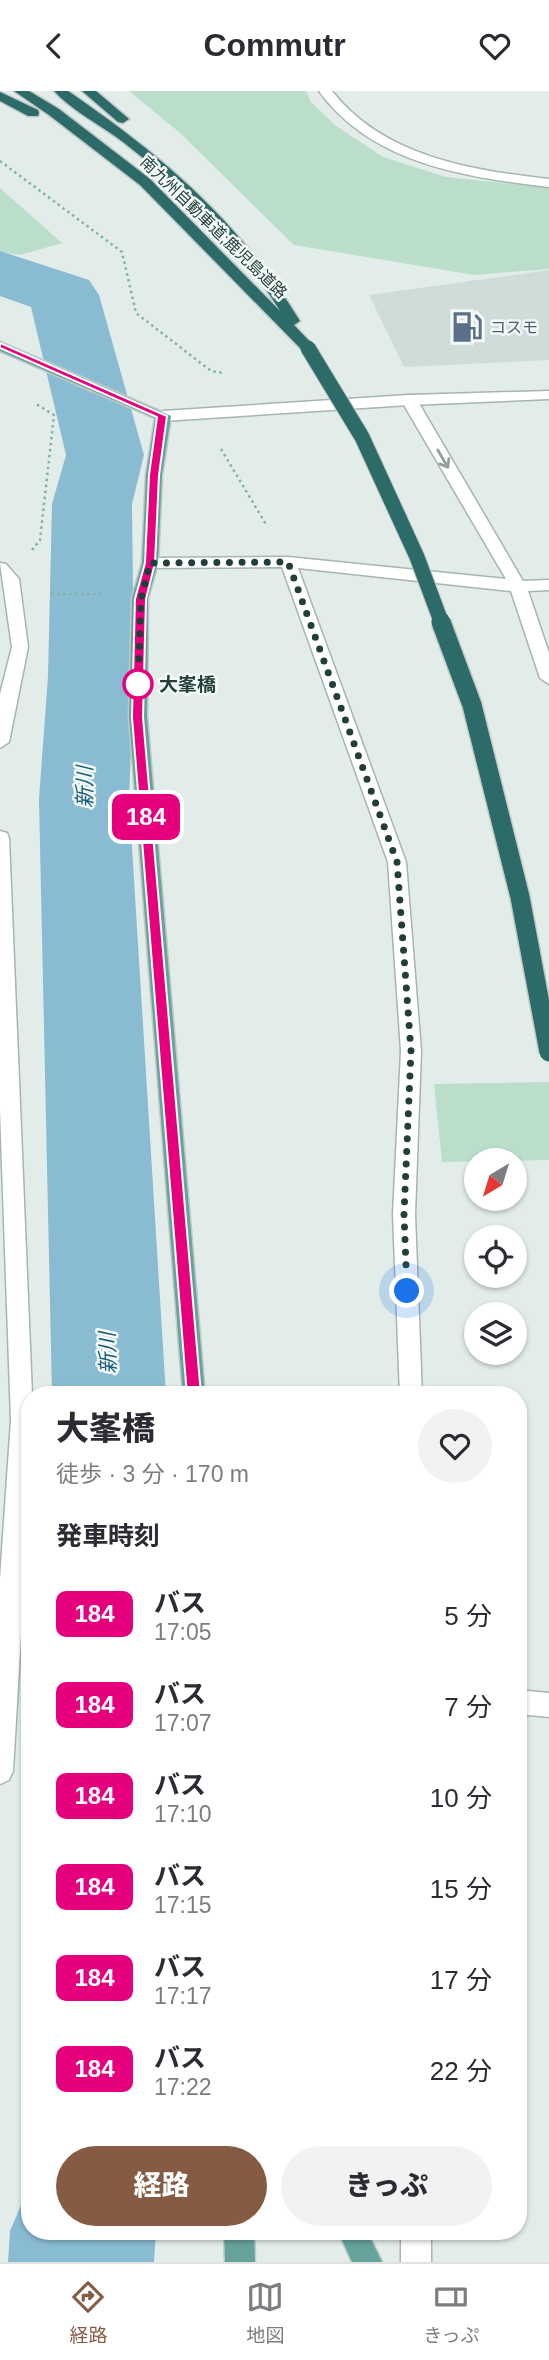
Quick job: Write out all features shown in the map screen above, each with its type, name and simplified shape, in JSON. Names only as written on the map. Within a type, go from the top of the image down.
[{"type":"highway","name":"南九州自動車道;鹿児島道路","points":[[20,91],[54,112],[145,182],[254,290],[308,348]]},
{"type":"highway","name":"南九州自動車道;鹿児島道路","points":[[60,91],[138,147],[219,220],[274,285],[367,449],[417,557],[472,705],[520,897],[549,1052]]},
{"type":"highway","points":[[88,91],[157,150],[180,183]]},
{"type":"highway","points":[[0,96],[51,122],[145,182]]},
{"type":"main road","points":[[7,349],[163,416],[154,475],[150,563],[141,599],[138,717],[193,1386]]},
{"type":"main road","points":[[239,2240],[240,2262]]},
{"type":"main road","points":[[357,2240],[368,2262]]},
{"type":"street","points":[[325,91],[347,120],[396,148],[442,166],[471,173],[549,183]]},
{"type":"street","points":[[163,416],[409,400],[549,395]]},
{"type":"street","points":[[409,400],[518,586],[549,678]]},
{"type":"street","points":[[288,562],[397,862],[411,1051],[404,1214],[411,1386]]},
{"type":"street","points":[[150,563],[288,562],[518,586],[549,585]]},
{"type":"street","points":[[0,743],[20,647],[8,580]]},
{"type":"street","points":[[0,838],[21,1394]]},
{"type":"street","points":[[0,1770],[21,1436]]},
{"type":"street","points":[[527,1703],[549,1705]]},
{"type":"street","points":[[416,2240],[416,2262]]},
{"type":"path","points":[[0,161],[122,253],[136,313],[211,371],[224,374]]},
{"type":"path","points":[[8,580],[40,540],[54,415],[34,403]]},
{"type":"path","points":[[221,449],[288,562]]},
{"type":"path","points":[[8,580],[107,594]]},
{"type":"shaded area","name":"コスモ","points":[[549,270],[549,360],[404,367],[369,295]]},
{"type":"green space","points":[[129,91],[306,91],[311,102],[336,126],[383,157],[446,177],[549,188],[549,269],[474,275],[294,245],[179,132]]},
{"type":"green space","points":[[0,188],[62,243],[20,255],[0,252]]},
{"type":"green space","points":[[549,1082],[549,1160],[527,1160],[527,1148],[464,1148],[464,1162],[442,1162],[434,1084]]},
{"type":"waterway","name":"新川","points":[[0,272],[64,295],[105,455],[92,504],[91,676],[84,799],[109,1386]]},
{"type":"waterway","name":"新川","points":[[81,2262],[82,2240]]},
{"type":"bus line","name":"184","points":[[0,346],[163,416],[154,475],[150,563],[141,599],[138,717],[193,1386]]},
{"type":"place","name":"コスモ","points":[[467,327]]},
{"type":"place","name":"大峯橋","points":[[138,684]]},
{"type":"route","points":[[138,684],[141,599],[150,563],[288,562],[397,862],[411,1051],[404,1214],[407,1291]]}]
